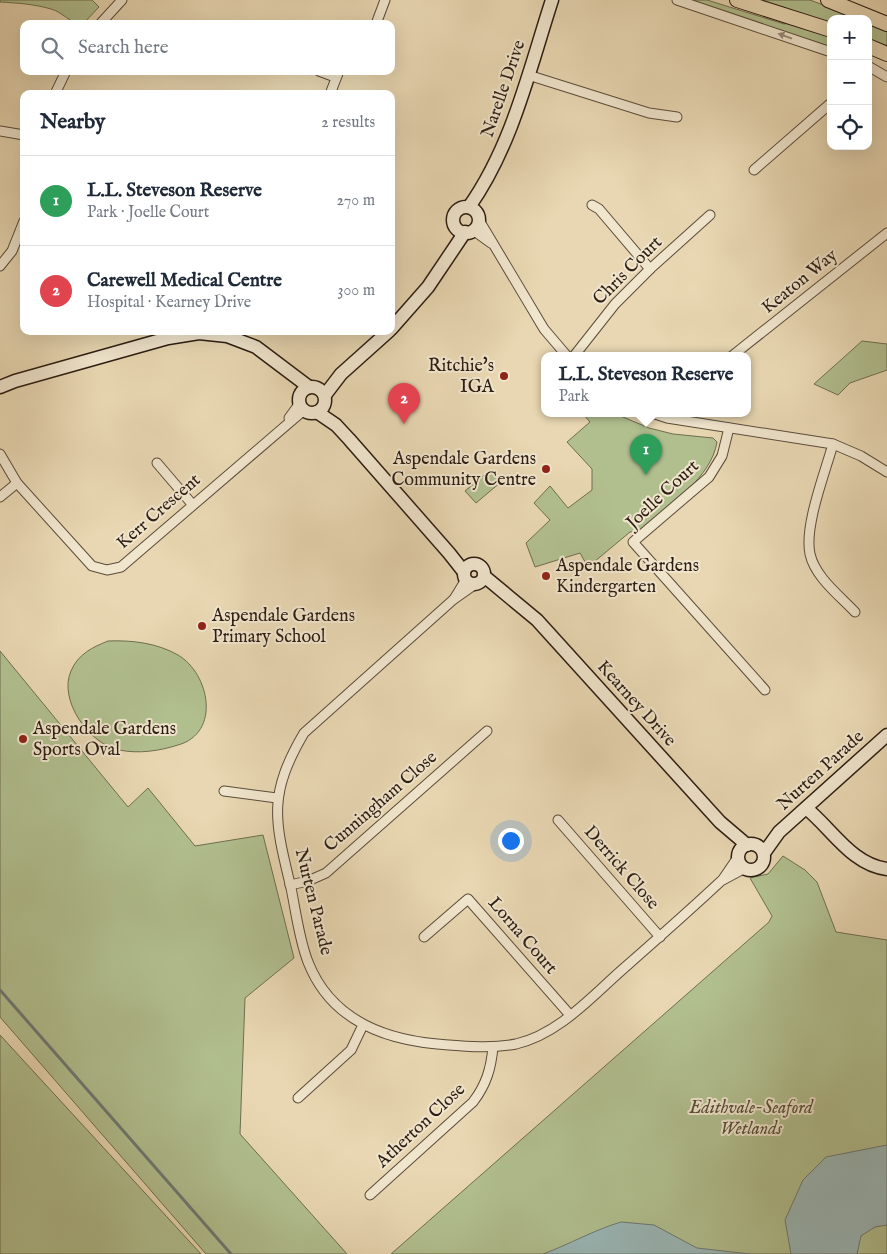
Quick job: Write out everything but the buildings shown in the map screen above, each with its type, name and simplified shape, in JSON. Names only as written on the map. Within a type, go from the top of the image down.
[{"type":"main road","points":[[737,0],[827,29]]},
{"type":"main road","points":[[828,0],[887,24]]},
{"type":"main road","points":[[872,48],[887,54]]},
{"type":"street","points":[[104,20],[122,0]]},
{"type":"street","points":[[378,20],[385,0]]},
{"type":"street","name":"Narelle Drive","points":[[395,324],[428,287],[470,222],[484,186],[506,142],[552,0]]},
{"type":"street","points":[[677,0],[827,51]]},
{"type":"street","points":[[872,68],[887,77]]},
{"type":"street","points":[[57,90],[64,75]]},
{"type":"street","points":[[331,90],[337,75]]},
{"type":"street","points":[[528,75],[649,113],[677,117]]},
{"type":"street","points":[[754,170],[829,105]]},
{"type":"street","points":[[0,132],[20,134]]},
{"type":"street","points":[[592,205],[599,209],[650,268]]},
{"type":"street","name":"Chris Court","points":[[577,352],[615,304],[650,268],[710,215]]},
{"type":"street","points":[[470,222],[495,246],[544,329],[564,352]]},
{"type":"street","points":[[0,266],[12,250],[20,231]]},
{"type":"street","name":"Keaton Way","points":[[737,352],[887,233]]},
{"type":"street","name":"Kearney Drive","points":[[0,387],[15,381],[168,338],[187,335]]},
{"type":"street","name":"Kearney Drive","points":[[219,335],[243,341],[256,347],[284,367],[449,553],[473,577],[516,602],[537,620],[748,854]]},
{"type":"street","name":"Narelle Drive","points":[[312,399],[384,335]]},
{"type":"street","name":"Kearney Drive","points":[[0,382],[15,381]]},
{"type":"street","name":"Kerr Crescent","points":[[0,454],[17,483],[92,566],[107,570],[121,567],[284,426],[312,399]]},
{"type":"street","points":[[687,417],[729,428],[832,444],[861,456],[887,472]]},
{"type":"street","name":"Joelle Court","points":[[729,428],[722,456],[709,477],[633,542],[765,690]]},
{"type":"street","points":[[832,444],[809,532],[810,555],[823,578],[855,612]]},
{"type":"street","points":[[157,463],[192,504]]},
{"type":"street","points":[[0,497],[17,483]]},
{"type":"street","name":"Nurten Parade","points":[[473,577],[454,600],[304,733],[290,757],[277,798],[278,829],[308,962],[328,995],[363,1025],[401,1039],[493,1047],[537,1037],[570,1016],[660,937],[748,854],[779,832],[887,736]]},
{"type":"street","name":"Cunningham Close","points":[[290,885],[308,881],[326,873],[487,731]]},
{"type":"street","points":[[224,791],[277,798]]},
{"type":"street","points":[[809,805],[860,860],[887,870]]},
{"type":"street","name":"Derrick Close","points":[[558,820],[660,937]]},
{"type":"street","name":"Lorna Court","points":[[424,937],[468,899],[570,1016]]},
{"type":"street","points":[[298,1098],[351,1050],[363,1025]]},
{"type":"street","name":"Atherton Close","points":[[370,1195],[473,1102],[483,1089],[489,1075],[493,1047]]},
{"type":"green space","points":[[0,0],[92,0],[99,7],[87,20],[71,20],[51,9],[0,2]]},
{"type":"green space","points":[[690,0],[707,0],[827,36],[827,47]]},
{"type":"green space","points":[[754,0],[810,0],[849,15],[827,15],[827,24]]},
{"type":"green space","points":[[872,24],[887,30],[887,50],[872,43]]},
{"type":"green space","points":[[862,341],[887,344],[887,370],[850,383],[838,395],[814,384]]},
{"type":"green space","points":[[586,417],[623,417],[649,428],[673,434],[713,438],[717,442],[707,467],[689,489],[640,531],[630,532],[588,567],[580,553],[535,567],[526,543],[550,520],[534,503],[550,486],[568,508],[592,490],[592,469],[567,442],[590,422]]},
{"type":"green space","points":[[490,470],[501,482],[476,503],[465,491]]},
{"type":"green space","points":[[108,641],[126,641],[153,645],[178,655],[189,664],[198,675],[206,703],[201,729],[192,738],[164,749],[141,752],[126,751],[108,746],[87,730],[73,707],[69,695],[68,682],[71,671],[78,660],[92,649]]},
{"type":"green space","points":[[0,651],[128,807],[148,788],[195,846],[263,835],[294,958],[245,998],[240,1134],[347,1254],[206,1254],[0,1017]]},
{"type":"green space","name":"Edithvale-Seaford Wetlands","points":[[783,856],[805,870],[817,882],[836,932],[887,940],[887,1254],[391,1254],[769,922],[772,916],[750,878],[768,874]]},
{"type":"green space","points":[[0,1035],[201,1254],[0,1254]]},
{"type":"water","points":[[887,1145],[887,1225],[875,1227],[861,1236],[857,1254],[791,1254],[785,1220],[803,1180],[826,1157]]},
{"type":"water","points":[[621,1222],[654,1225],[697,1248],[750,1254],[543,1254]]},
{"type":"waterway","points":[[0,990],[231,1254]]},
{"type":"place","name":"Ritchie's IGA","points":[[504,376]]},
{"type":"place","name":"Carewell Medical Centre","points":[[404,424]]},
{"type":"place","name":"Aspendale Gardens Community Centre","points":[[546,469]]},
{"type":"place","name":"L.L. Steveson Reserve","points":[[646,475]]},
{"type":"place","name":"Aspendale Gardens Kindergarten","points":[[546,576]]},
{"type":"place","name":"Aspendale Gardens Primary School","points":[[202,626]]},
{"type":"place","name":"Aspendale Gardens Sports Oval","points":[[23,739]]}]
